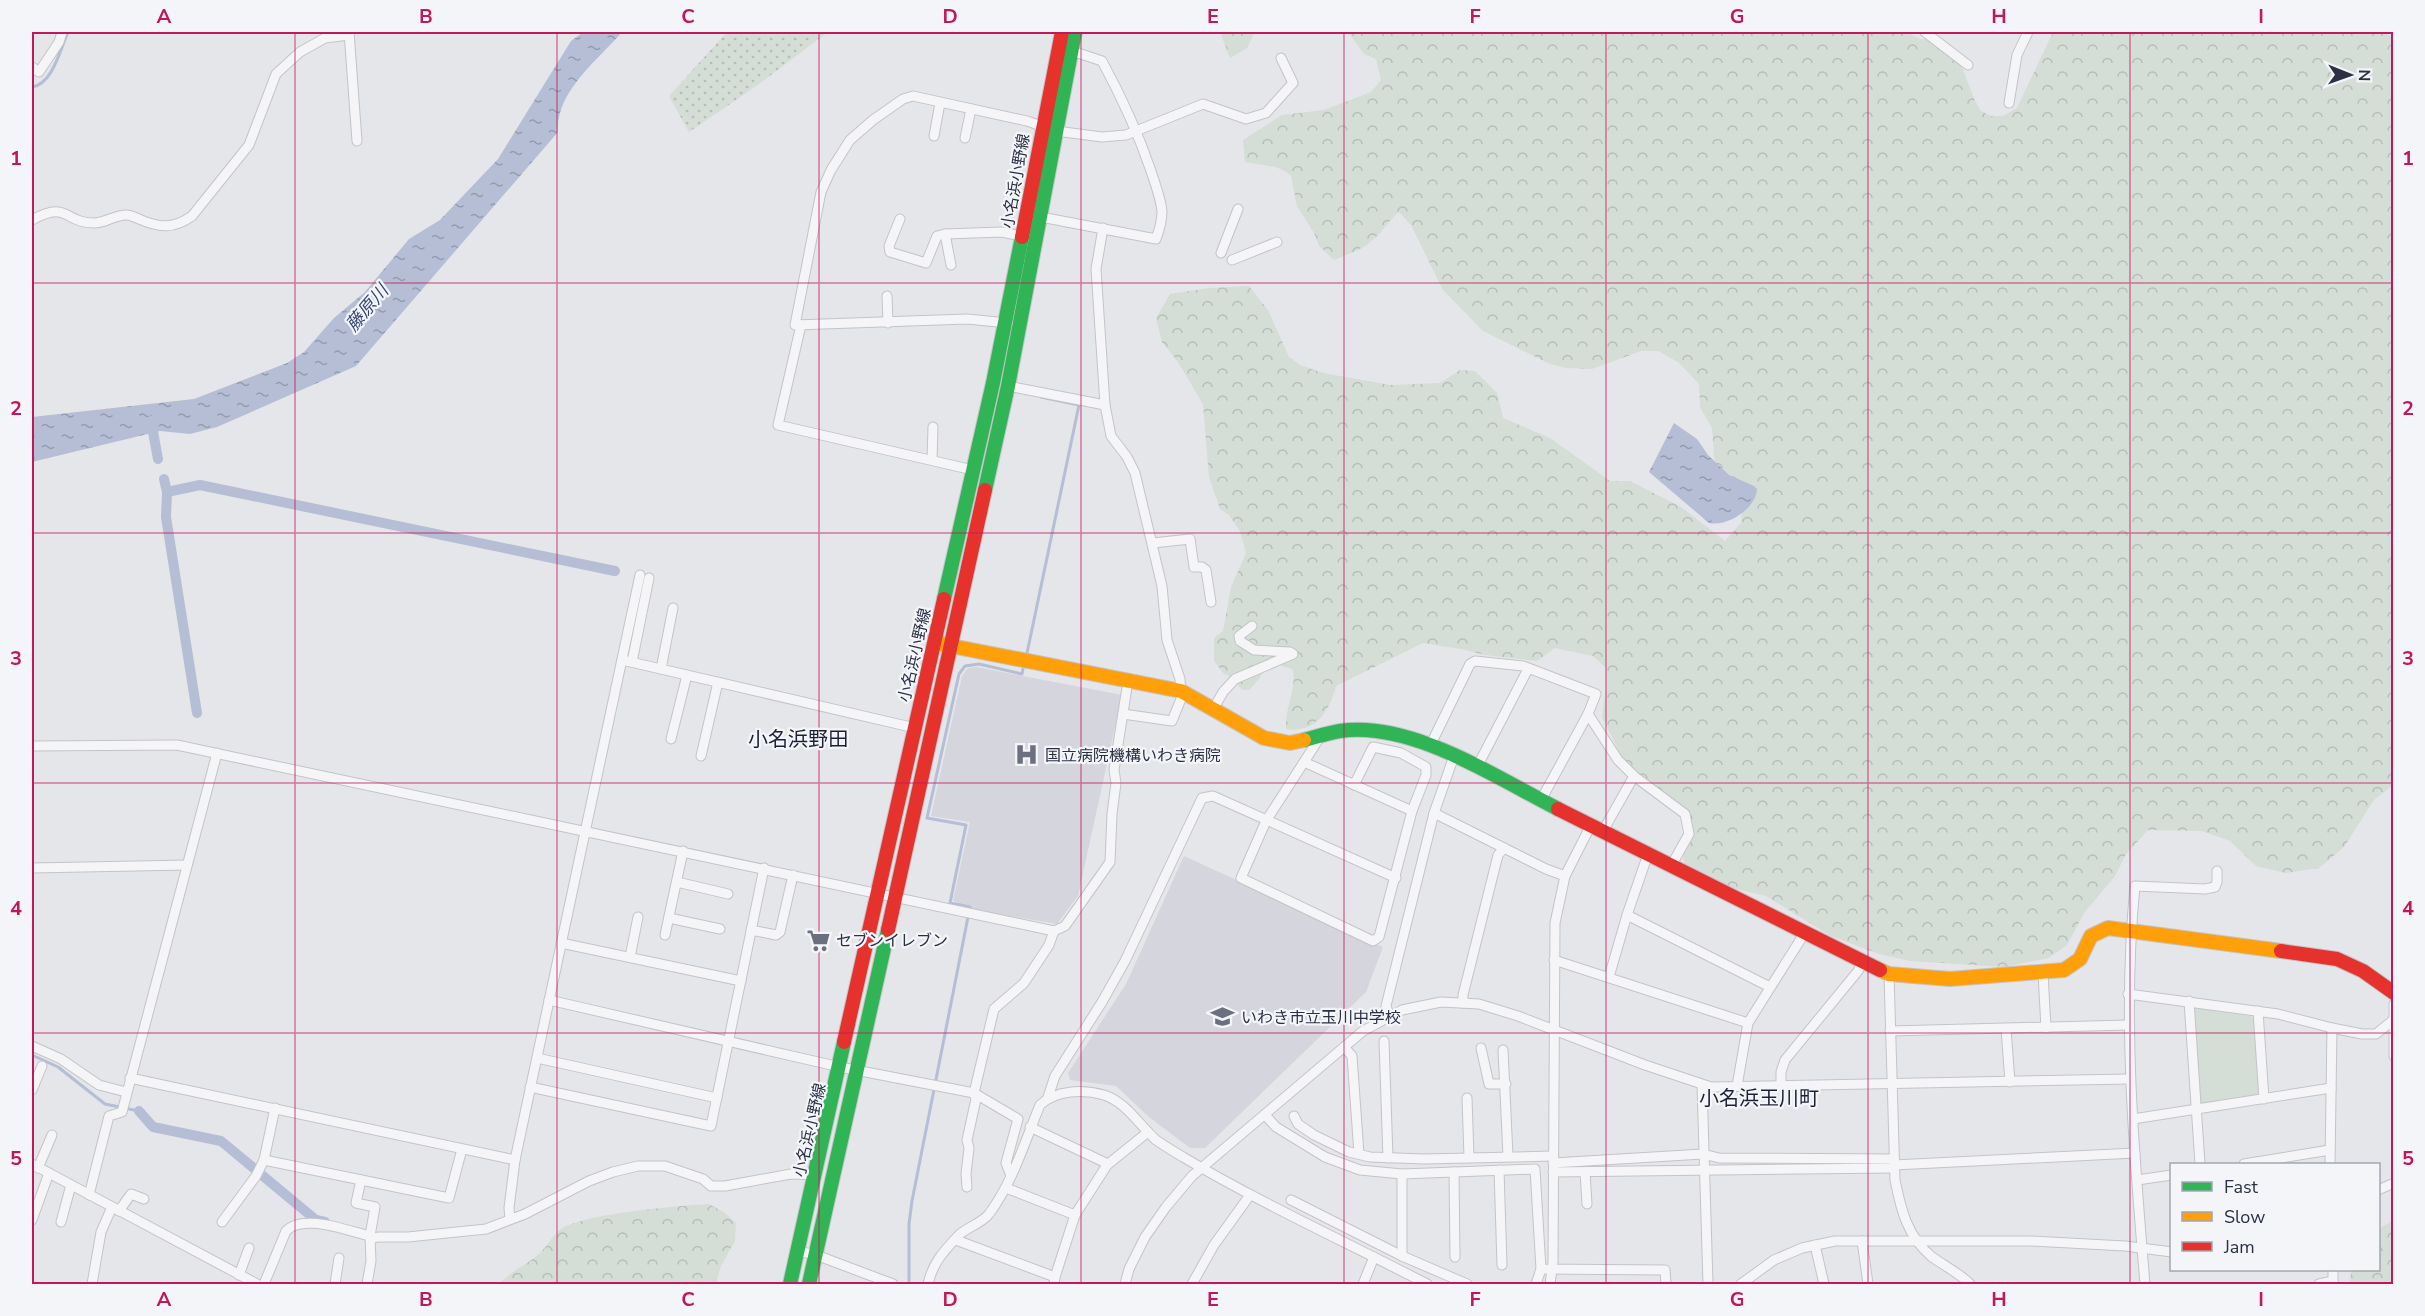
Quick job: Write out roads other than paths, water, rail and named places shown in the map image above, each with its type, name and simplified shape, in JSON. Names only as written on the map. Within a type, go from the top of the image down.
[{"type":"main road","name":"小名浜小野線","points":[[790,1284],[1006,323],[1041,126],[1062,32]]},
{"type":"main road","name":"小名浜小野線","points":[[809,1284],[1008,386],[1076,32]]},
{"type":"main road","points":[[933,643],[1181,692],[1214,708],[1264,738],[1290,743],[1341,731],[1371,732],[1403,735],[1431,744],[1862,963],[1889,974],[1950,979],[2064,970],[2079,960],[2086,942],[2094,932],[2108,928],[2337,959],[2362,971],[2394,993]]},
{"type":"street","points":[[32,67],[39,72],[59,42],[62,32]]},
{"type":"street","points":[[1924,32],[1968,64]]},
{"type":"street","points":[[2009,103],[2017,56],[2028,32]]},
{"type":"street","points":[[32,220],[47,212],[62,212],[94,223],[126,215],[158,226],[174,226],[182,223],[192,216],[249,145],[276,74],[308,47],[325,38],[349,33],[357,141]]},
{"type":"street","points":[[1041,217],[1156,239],[1159,232],[1162,211],[1158,190],[1137,131],[1102,61],[1072,51]]},
{"type":"street","points":[[1020,325],[967,319],[795,325],[821,192],[850,140],[873,120],[908,97],[1027,120],[1056,131],[1102,137],[1120,136],[1137,131],[1203,104],[1219,112],[1246,119],[1266,114],[1293,83],[1281,58]]},
{"type":"street","points":[[934,136],[940,103]]},
{"type":"street","points":[[965,138],[971,109]]},
{"type":"street","points":[[1221,253],[1238,210]]},
{"type":"street","points":[[900,219],[889,246],[891,252],[926,263],[937,236],[1002,232],[1021,236]]},
{"type":"street","points":[[1103,228],[1095,269],[1105,405],[1111,436],[1127,457],[1135,473],[1153,543],[1162,586],[1164,626],[1180,679],[1181,692],[1181,699],[1171,722],[1123,714]]},
{"type":"street","points":[[945,234],[951,265]]},
{"type":"street","points":[[1232,260],[1277,242]]},
{"type":"street","points":[[886,296],[888,323]]},
{"type":"street","points":[[801,325],[778,426],[973,470]]},
{"type":"street","points":[[793,365],[804,368]]},
{"type":"street","points":[[1008,386],[1105,405]]},
{"type":"street","points":[[932,460],[933,427]]},
{"type":"street","points":[[1153,543],[1190,538],[1194,567],[1202,567],[1206,570],[1211,602]]},
{"type":"street","points":[[510,1218],[509,1208],[515,1160],[530,1088],[622,660],[644,577],[632,662]]},
{"type":"street","points":[[661,669],[673,608]]},
{"type":"street","points":[[1214,708],[1223,692],[1235,679],[1293,654],[1254,650],[1248,647],[1240,641],[1239,636],[1252,626]]},
{"type":"street","points":[[622,660],[915,729]]},
{"type":"street","points":[[1431,744],[1470,664],[1475,661],[1528,669],[1596,694],[1588,714],[1541,800]]},
{"type":"street","points":[[1477,767],[1528,669]]},
{"type":"street","points":[[671,739],[687,675]]},
{"type":"street","points":[[967,1187],[969,1148],[967,1140],[976,1099],[974,1093],[994,1009],[1024,983],[1049,945],[1054,932],[1065,926],[1110,862],[1116,783],[1114,770],[1128,681]]},
{"type":"street","points":[[701,756],[718,682]]},
{"type":"street","points":[[1588,714],[1605,743],[1634,776],[1686,814],[1689,834],[1671,866]]},
{"type":"street","points":[[1322,734],[1266,821],[1241,878],[1373,940],[1379,937],[1412,811],[1426,775],[1426,767],[1401,753],[1373,747],[1354,785]]},
{"type":"street","points":[[32,746],[177,745],[764,868],[1054,932]]},
{"type":"street","points":[[89,1195],[109,1116],[122,1112],[217,753]]},
{"type":"street","points":[[1390,1017],[1386,1006],[1434,813],[1454,756]]},
{"type":"street","points":[[1304,762],[1412,811]]},
{"type":"street","points":[[1550,1284],[1552,1270],[1555,923],[1565,876],[1634,776]]},
{"type":"street","points":[[928,1284],[940,1252],[956,1240],[959,1234],[987,1216],[1006,1188],[1040,1105],[1048,1097],[1055,1076],[1125,961],[1202,798],[1213,796],[1396,878]]},
{"type":"street","points":[[1434,813],[1504,849],[1565,876]]},
{"type":"street","points":[[1463,1003],[1463,995],[1498,855],[1504,849]]},
{"type":"street","points":[[665,935],[683,851]]},
{"type":"street","points":[[1609,977],[1648,854]]},
{"type":"street","points":[[32,868],[187,865]]},
{"type":"street","points":[[530,1088],[711,1126],[764,868]]},
{"type":"street","points":[[2145,1284],[2128,1025],[2135,886],[2205,889],[2215,887],[2217,871]]},
{"type":"street","points":[[751,930],[776,935],[780,932],[793,875]]},
{"type":"street","points":[[676,882],[728,894]]},
{"type":"street","points":[[1627,915],[1770,987]]},
{"type":"street","points":[[630,957],[638,917]]},
{"type":"street","points":[[669,918],[720,929]]},
{"type":"street","points":[[1737,1086],[1737,1075],[1748,1023],[1804,933]]},
{"type":"street","points":[[561,943],[741,981]]},
{"type":"street","points":[[1554,960],[1748,1023]]},
{"type":"street","points":[[1781,1086],[1781,1072],[1785,1060],[1858,971],[1862,963]]},
{"type":"street","points":[[2043,973],[2046,1028]]},
{"type":"street","points":[[1889,974],[1894,1164],[1902,1213],[1910,1233],[1917,1241],[1932,1256],[1970,1284]]},
{"type":"street","points":[[2128,994],[2278,1014],[2362,1034],[2376,1034],[2392,1021]]},
{"type":"street","points":[[549,1000],[840,1067],[974,1093],[1018,1119],[1006,1163],[1011,1176]]},
{"type":"street","points":[[2189,1001],[2200,1163]]},
{"type":"street","points":[[1125,1284],[1129,1269],[1145,1237],[1166,1206],[1192,1176],[1363,1030],[1402,1010],[1441,1002],[1479,1004],[1518,1016],[1711,1087],[2130,1079]]},
{"type":"street","points":[[2394,1004],[2392,1021],[2394,1056]]},
{"type":"street","points":[[2258,1011],[2264,1099]]},
{"type":"street","points":[[1890,1031],[2128,1025]]},
{"type":"street","points":[[2330,1163],[2332,1028]]},
{"type":"street","points":[[2006,1029],[2010,1082]]},
{"type":"street","points":[[1384,1041],[1389,1158]]},
{"type":"street","points":[[32,1046],[61,1059],[99,1085],[126,1092]]},
{"type":"street","points":[[1344,1047],[1352,1056],[1359,1154]]},
{"type":"street","points":[[1481,1048],[1489,1084],[1506,1084]]},
{"type":"street","points":[[1503,1050],[1508,1156]]},
{"type":"street","points":[[537,1058],[717,1098]]},
{"type":"street","points":[[32,1090],[34,1078],[42,1066]]},
{"type":"street","points":[[130,1077],[515,1160]]},
{"type":"street","points":[[1702,1085],[1708,1284]]},
{"type":"street","points":[[2133,1119],[2331,1088]]},
{"type":"street","points":[[1048,1097],[1061,1093],[1081,1092],[1105,1095],[1120,1104],[1148,1132],[1184,1157],[1250,1195],[1427,1284]]},
{"type":"street","points":[[1467,1098],[1469,1157]]},
{"type":"street","points":[[222,1222],[256,1176],[264,1160],[275,1108]]},
{"type":"street","points":[[1264,1115],[1276,1127],[1325,1157],[1360,1170],[1402,1174],[1535,1169],[1541,1269],[1536,1284]]},
{"type":"street","points":[[1294,1116],[1298,1124],[1314,1135],[1349,1152],[1359,1154],[1389,1158],[1508,1156],[1585,1172],[1894,1164],[2135,1153]]},
{"type":"street","points":[[1030,1127],[1108,1164]]},
{"type":"street","points":[[956,1240],[1055,1281],[1075,1215],[1108,1164],[1148,1132]]},
{"type":"street","points":[[52,1135],[35,1166],[257,1284]]},
{"type":"street","points":[[264,1160],[449,1197],[462,1149]]},
{"type":"street","points":[[2250,1163],[2330,1150]]},
{"type":"street","points":[[1553,1164],[1703,1154],[1719,1158],[1894,1164]]},
{"type":"street","points":[[264,1284],[286,1230],[293,1225],[312,1222],[370,1238],[408,1237],[486,1229],[525,1214],[589,1180],[638,1166],[665,1166],[703,1179],[711,1185],[725,1186],[791,1174],[816,1175]]},
{"type":"street","points":[[1499,1170],[1502,1265]]},
{"type":"street","points":[[1454,1172],[1455,1257]]},
{"type":"street","points":[[1585,1172],[1587,1204]]},
{"type":"street","points":[[32,1220],[49,1173]]},
{"type":"street","points":[[1402,1174],[1402,1256]]},
{"type":"street","points":[[2137,1180],[2170,1175]]},
{"type":"street","points":[[361,1180],[356,1203],[375,1207],[367,1284]]},
{"type":"street","points":[[2380,1190],[2394,1184]]},
{"type":"street","points":[[61,1222],[71,1185]]},
{"type":"street","points":[[1006,1188],[1075,1215]]},
{"type":"street","points":[[92,1284],[101,1232],[116,1209],[131,1194],[144,1199]]},
{"type":"street","points":[[1204,1284],[1192,1283],[1214,1245],[1250,1195]]},
{"type":"street","points":[[1291,1200],[1402,1256],[1467,1284]]},
{"type":"street","points":[[1741,1284],[1774,1260],[1815,1245],[1835,1241],[2031,1241],[2170,1252]]},
{"type":"street","points":[[1862,1241],[1868,1284]]},
{"type":"street","points":[[1815,1245],[1824,1284]]},
{"type":"street","points":[[239,1275],[249,1248]]},
{"type":"street","points":[[798,1251],[816,1255],[893,1284]]},
{"type":"street","points":[[1363,1284],[1374,1257]]},
{"type":"street","points":[[334,1284],[339,1258]]},
{"type":"street","points":[[1541,1269],[1665,1270],[1666,1284]]},
{"type":"street","points":[[2319,1284],[2333,1283]]},
{"type":"water","name":"藤原川","points":[[583,32],[622,32],[580,77],[571,90],[559,117],[558,132],[356,366],[217,427],[190,434],[160,431],[32,462],[32,417],[194,399],[287,363],[304,352],[334,318],[365,292],[409,239],[440,220],[498,159],[571,41]]},
{"type":"water","points":[[1674,423],[1697,439],[1708,455],[1729,475],[1757,489],[1752,503],[1746,510],[1724,522],[1709,523],[1649,472]]},
{"type":"waterway","points":[[32,87],[45,80],[51,73],[68,32]]},
{"type":"waterway","points":[[1026,658],[1079,405],[1041,397]]},
{"type":"waterway","points":[[151,421],[158,459]]},
{"type":"waterway","points":[[164,479],[167,492],[166,517],[197,713]]},
{"type":"waterway","points":[[167,492],[200,485],[615,571]]},
{"type":"waterway","points":[[909,1284],[909,1224],[912,1201],[970,907],[950,903],[966,825],[927,818],[959,674],[965,666],[979,664],[1022,674],[1024,664]]},
{"type":"waterway","points":[[32,1055],[58,1067],[105,1104],[139,1111]]},
{"type":"waterway","points":[[139,1111],[153,1127],[221,1141],[316,1220],[325,1222]]},
{"type":"place","name":"国立病院機構いわき病院","points":[[1027,755]]},
{"type":"place","name":"セブンイレブン","points":[[818,940]]},
{"type":"place","name":"いわき市立玉川中学校","points":[[1223,1017]]},
{"type":"district","name":"小名浜野田","points":[[798,739]]},
{"type":"district","name":"小名浜玉川町","points":[[1759,1098]]}]
